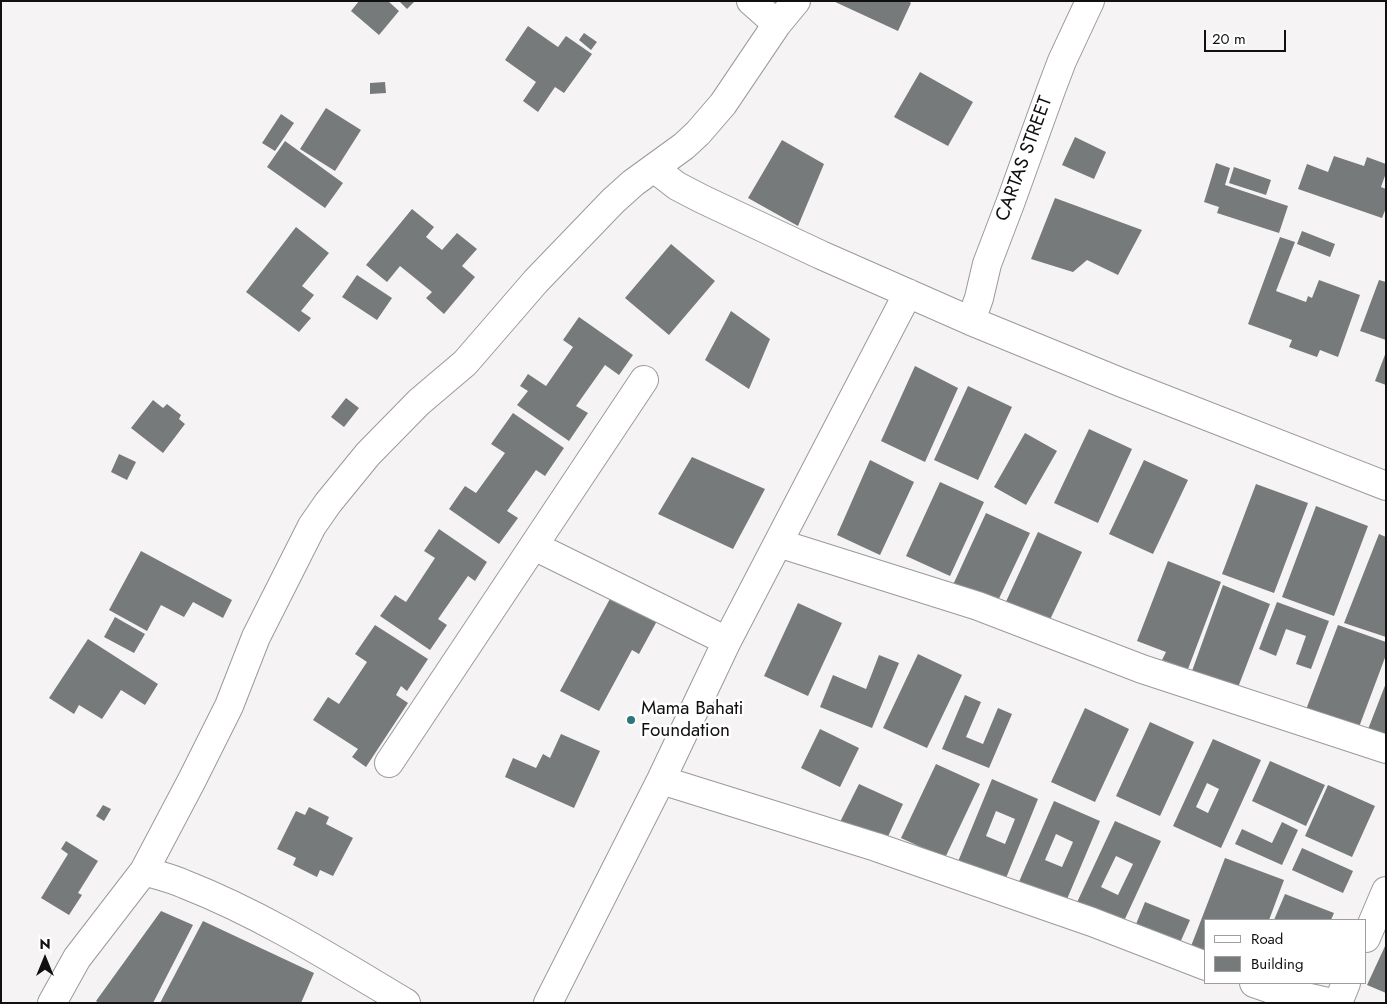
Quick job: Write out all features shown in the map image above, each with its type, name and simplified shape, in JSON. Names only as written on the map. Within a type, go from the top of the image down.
[{"type":"street","points":[[751,1],[777,24]]},
{"type":"street","points":[[52,1003],[77,958],[144,872],[229,706],[256,637],[312,526],[328,503],[368,454],[419,402],[465,363],[536,281],[614,201],[633,183],[655,169],[684,146],[723,104],[777,24],[796,1]]},
{"type":"street","name":"CARTAS STREET","points":[[971,321],[987,264],[1051,90],[1062,61],[1090,1]]},
{"type":"street","points":[[655,169],[677,186],[702,199],[908,294],[1120,382],[1386,486]]},
{"type":"street","points":[[548,1003],[660,780],[727,641],[908,294]]},
{"type":"street","points":[[389,763],[644,380]]},
{"type":"street","points":[[778,543],[978,606],[1142,669],[1386,749]]},
{"type":"street","points":[[534,546],[727,641]]},
{"type":"street","points":[[660,780],[876,847],[1092,922],[1204,965]]},
{"type":"street","points":[[144,872],[183,883],[290,933],[406,1003]]},
{"type":"street","points":[[1367,936],[1386,891]]},
{"type":"street","points":[[1257,984],[1274,990],[1332,1003]]},
{"type":"street","points":[[1338,1003],[1346,984]]},
{"type":"building","points":[[359,1],[388,1],[399,11],[379,35],[351,11]]},
{"type":"building","points":[[399,1],[415,1],[407,9]]},
{"type":"building","points":[[833,1],[908,1],[911,3],[898,31]]},
{"type":"building","points":[[528,26],[558,47],[566,36],[592,54],[564,93],[555,87],[538,112],[523,101],[536,82],[505,60]]},
{"type":"building","points":[[584,33],[597,42],[591,50],[579,40]]},
{"type":"building","points":[[920,72],[973,102],[948,146],[894,117]]},
{"type":"building","points":[[385,82],[386,93],[370,94],[370,83]]},
{"type":"building","points":[[326,108],[361,130],[335,171],[300,149]]},
{"type":"building","points":[[281,114],[294,123],[275,151],[262,143]]},
{"type":"building","points":[[1075,137],[1106,152],[1094,179],[1062,165]]},
{"type":"building","points":[[782,140],[824,164],[798,226],[748,198]]},
{"type":"building","points":[[285,141],[343,183],[325,208],[267,167]]},
{"type":"building","points":[[1334,156],[1364,166],[1367,157],[1386,164],[1386,173],[1381,187],[1386,189],[1386,208],[1382,218],[1298,189],[1307,164],[1328,172]]},
{"type":"building","points":[[1216,163],[1230,168],[1225,185],[1288,206],[1279,233],[1217,213],[1219,207],[1204,202]]},
{"type":"building","points":[[1234,167],[1271,180],[1266,195],[1229,183]]},
{"type":"building","points":[[1055,198],[1142,230],[1118,275],[1087,260],[1073,272],[1031,259]]},
{"type":"building","points":[[412,209],[434,227],[426,237],[442,250],[457,233],[477,249],[462,266],[475,277],[444,314],[426,298],[432,292],[400,266],[387,282],[366,265]]},
{"type":"building","points":[[296,227],[329,253],[302,286],[314,295],[301,311],[311,318],[299,332],[246,292]]},
{"type":"building","points":[[1302,231],[1335,244],[1330,257],[1297,244]]},
{"type":"building","points":[[1280,237],[1295,242],[1276,291],[1306,302],[1308,296],[1312,298],[1319,280],[1360,295],[1338,357],[1320,350],[1317,357],[1289,347],[1292,340],[1248,324]]},
{"type":"building","points":[[671,244],[715,281],[669,335],[625,298]]},
{"type":"building","points":[[357,275],[392,298],[377,320],[342,297]]},
{"type":"building","points":[[1379,280],[1386,282],[1386,340],[1360,331]]},
{"type":"building","points":[[731,311],[770,339],[749,389],[705,360]]},
{"type":"building","points":[[579,317],[633,355],[619,375],[605,365],[576,406],[588,413],[569,441],[517,405],[528,391],[520,386],[528,374],[546,386],[573,347],[563,340]]},
{"type":"building","points":[[1386,352],[1386,385],[1375,381]]},
{"type":"building","points":[[915,366],[958,388],[925,462],[881,441]]},
{"type":"building","points":[[968,386],[1012,407],[978,480],[934,460]]},
{"type":"building","points":[[346,398],[359,408],[344,427],[331,417]]},
{"type":"building","points":[[153,400],[163,408],[167,404],[181,415],[179,419],[185,424],[163,453],[131,428]]},
{"type":"building","points":[[513,413],[564,448],[545,476],[536,470],[507,511],[518,518],[499,544],[449,509],[465,486],[476,493],[505,453],[491,444]]},
{"type":"building","points":[[1089,429],[1132,449],[1098,523],[1054,503]]},
{"type":"building","points":[[1025,433],[1057,451],[1026,505],[994,487]]},
{"type":"building","points":[[119,454],[136,462],[127,480],[111,472]]},
{"type":"building","points":[[692,457],[765,489],[733,549],[658,514]]},
{"type":"building","points":[[870,460],[914,482],[880,555],[837,535]]},
{"type":"building","points":[[1144,460],[1188,480],[1153,554],[1109,534]]},
{"type":"building","points":[[940,482],[984,502],[950,576],[906,556]]},
{"type":"building","points":[[1256,484],[1308,503],[1274,593],[1222,574]]},
{"type":"building","points":[[1316,506],[1368,526],[1334,616],[1282,597]]},
{"type":"building","points":[[986,513],[1030,533],[995,607],[952,587]]},
{"type":"building","points":[[439,529],[487,562],[475,581],[468,576],[438,619],[447,625],[430,650],[380,616],[395,595],[406,602],[435,558],[424,551]]},
{"type":"building","points":[[1038,532],[1082,552],[1047,626],[1004,606]]},
{"type":"building","points":[[1379,534],[1386,537],[1386,637],[1344,623]]},
{"type":"building","points":[[141,551],[232,600],[223,618],[193,602],[184,617],[161,605],[147,631],[109,610]]},
{"type":"building","points":[[1168,561],[1221,582],[1188,669],[1162,660],[1166,652],[1137,641]]},
{"type":"building","points":[[1223,585],[1270,604],[1237,690],[1192,671]]},
{"type":"building","points":[[611,597],[657,621],[639,654],[632,650],[599,711],[560,691]]},
{"type":"building","points":[[1277,602],[1329,621],[1311,669],[1296,664],[1306,636],[1286,629],[1276,656],[1259,649]]},
{"type":"building","points":[[798,603],[842,623],[808,696],[764,676]]},
{"type":"building","points":[[115,617],[145,634],[134,653],[104,637]]},
{"type":"building","points":[[375,625],[428,659],[407,691],[401,686],[396,695],[408,703],[366,767],[352,757],[358,749],[313,720],[328,697],[339,704],[367,662],[355,654]]},
{"type":"building","points":[[1338,625],[1386,642],[1386,655],[1356,735],[1304,715]]},
{"type":"building","points":[[88,639],[158,684],[145,705],[121,690],[102,719],[79,705],[74,714],[49,698]]},
{"type":"building","points":[[918,654],[962,675],[927,748],[883,728]]},
{"type":"building","points":[[879,655],[899,663],[872,728],[820,707],[833,675],[866,689]]},
{"type":"building","points":[[1386,683],[1386,745],[1365,737]]},
{"type":"building","points":[[965,695],[981,702],[966,737],[983,744],[998,708],[1012,714],[989,768],[942,749]]},
{"type":"building","points":[[1085,708],[1129,729],[1095,802],[1051,782]]},
{"type":"building","points":[[1150,722],[1194,742],[1160,816],[1116,796]]},
{"type":"building","points":[[820,729],[859,748],[840,787],[801,768]]},
{"type":"building","points":[[561,734],[600,751],[574,808],[505,777],[513,758],[536,768],[543,754],[550,758]]},
{"type":"building","points":[[1213,739],[1261,760],[1221,848],[1173,826]],"holes":[[[1207,783],[1219,789],[1208,813],[1196,807]]]},
{"type":"building","points":[[1270,761],[1325,785],[1306,826],[1252,801]]},
{"type":"building","points":[[936,764],[980,784],[945,858],[901,838]]},
{"type":"building","points":[[992,779],[1038,799],[1004,883],[957,864]],"holes":[[[996,811],[1015,819],[1005,844],[986,836]]]},
{"type":"building","points":[[859,784],[903,804],[885,843],[840,822]]},
{"type":"building","points":[[1328,785],[1375,806],[1352,857],[1305,836]]},
{"type":"building","points":[[1054,801],[1100,821],[1062,911],[1015,891]],"holes":[[[1056,834],[1073,842],[1062,867],[1045,860]]]},
{"type":"building","points":[[103,805],[111,809],[104,821],[96,816]]},
{"type":"building","points":[[309,807],[329,817],[326,824],[353,838],[333,876],[320,870],[317,877],[293,865],[296,858],[277,849],[296,811],[305,815]]},
{"type":"building","points":[[1115,821],[1161,841],[1118,934],[1072,913]],"holes":[[[1116,856],[1133,864],[1118,895],[1101,887]]]},
{"type":"building","points":[[1282,822],[1298,830],[1282,865],[1235,844],[1242,829],[1272,843]]},
{"type":"building","points":[[66,841],[98,861],[78,893],[82,895],[69,915],[41,898],[68,854],[61,849]]},
{"type":"building","points":[[1302,848],[1353,871],[1343,893],[1292,870]]},
{"type":"building","points":[[1225,858],[1284,880],[1269,919],[1204,919],[1204,960],[1188,954]]},
{"type":"building","points":[[1285,894],[1334,913],[1331,919],[1274,919]]},
{"type":"building","points":[[1145,902],[1190,920],[1176,952],[1132,934]]},
{"type":"building","points":[[161,911],[193,925],[153,1003],[99,1003],[96,1001]]},
{"type":"building","points":[[203,921],[314,973],[301,1003],[160,1003]]},
{"type":"building","points":[[1386,944],[1386,993],[1367,985]]},
{"type":"place","name":"Mama Bahati Foundation","points":[[631,720]]}]
